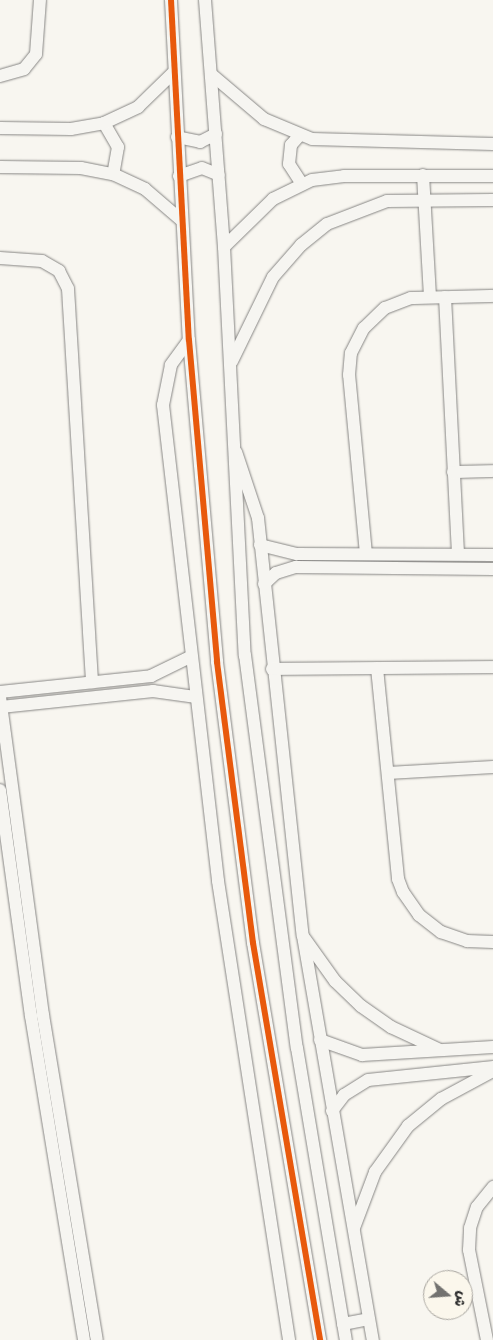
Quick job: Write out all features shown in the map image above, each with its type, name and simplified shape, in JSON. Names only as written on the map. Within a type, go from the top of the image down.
[{"type":"street","points":[[0,76],[18,73],[33,59],[38,47],[40,0]]},
{"type":"street","points":[[171,0],[181,220],[210,592],[240,850],[320,1340]]},
{"type":"street","points":[[205,0],[224,247],[231,364],[239,573],[250,700],[297,1048],[346,1340]]},
{"type":"street","points":[[0,128],[71,129],[104,123],[138,107],[174,72]]},
{"type":"street","points":[[211,74],[253,112],[299,136],[338,143],[493,144]]},
{"type":"street","points":[[104,123],[118,147],[113,174]]},
{"type":"street","points":[[177,137],[194,143],[216,134]]},
{"type":"street","points":[[299,136],[292,145],[289,164],[302,184]]},
{"type":"street","points":[[0,167],[81,168],[113,174],[150,193],[181,220]]},
{"type":"street","points":[[179,176],[202,168],[219,175]]},
{"type":"street","points":[[423,175],[430,297]]},
{"type":"street","points":[[224,247],[264,206],[302,184],[334,177],[493,176]]},
{"type":"street","points":[[231,364],[269,284],[314,234],[371,205],[424,199],[493,200]]},
{"type":"street","points":[[0,258],[32,259],[51,265],[68,289],[92,682]]},
{"type":"street","points":[[366,554],[351,353],[364,328],[384,308],[411,298],[493,296]]},
{"type":"street","points":[[445,297],[458,554]]},
{"type":"street","points":[[189,340],[171,365],[162,405],[194,697],[235,999],[289,1340]]},
{"type":"street","points":[[234,449],[252,489],[260,545],[272,669],[303,936],[373,1340]]},
{"type":"street","points":[[454,472],[493,471]]},
{"type":"street","points":[[260,545],[287,553],[493,555]]},
{"type":"street","points":[[264,584],[276,573],[296,567],[493,569]]},
{"type":"street","points":[[0,692],[159,674],[190,657]]},
{"type":"street","points":[[272,669],[493,667]]},
{"type":"street","points":[[377,668],[398,879],[410,904],[441,932],[467,941],[493,942]]},
{"type":"street","points":[[159,674],[162,691]]},
{"type":"street","points":[[117,680],[119,695]]},
{"type":"street","points":[[54,1125],[1,702],[162,691],[194,697]]},
{"type":"street","points":[[388,773],[493,767]]},
{"type":"street","points":[[0,790],[78,1272],[84,1340]]},
{"type":"street","points":[[303,936],[335,980],[361,1006],[392,1027],[440,1050]]},
{"type":"street","points":[[320,1040],[362,1056],[493,1047]]},
{"type":"street","points":[[332,1110],[344,1095],[368,1080],[493,1067]]},
{"type":"street","points":[[353,1231],[375,1172],[398,1137],[441,1099],[493,1072]]},
{"type":"street","points":[[487,1340],[488,1314],[470,1228],[476,1207],[493,1187]]},
{"type":"street","points":[[78,1272],[97,1340]]},
{"type":"street","points":[[343,1324],[369,1319]]},
{"type":"cycle path","points":[[171,0],[189,340],[217,662],[253,943],[320,1340]]}]
